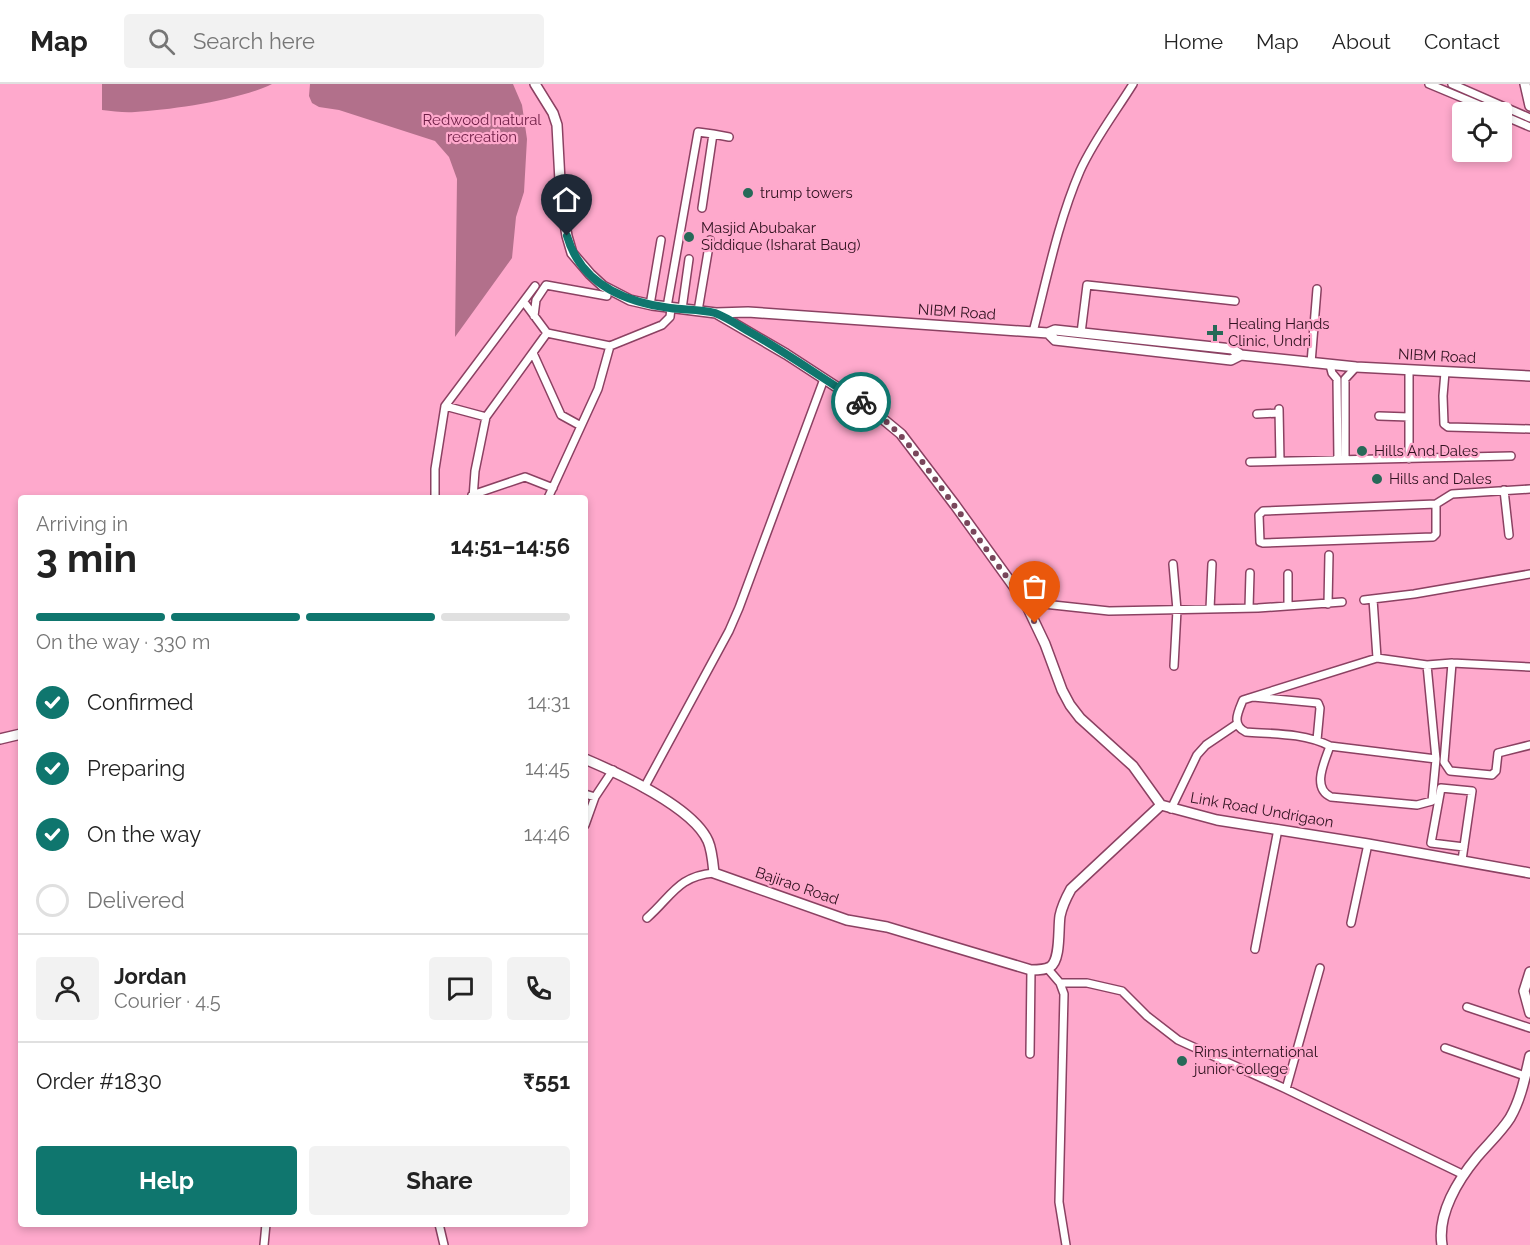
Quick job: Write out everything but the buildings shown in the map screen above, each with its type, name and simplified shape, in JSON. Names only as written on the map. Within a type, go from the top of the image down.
[{"type":"street","name":"NIBM Road","points":[[535,84],[554,113],[557,125],[561,200],[572,253],[579,264],[603,286],[630,300],[716,314],[748,312],[1048,333],[1055,340],[1231,360],[1241,355],[1356,367],[1530,376]]},
{"type":"street","points":[[1033,332],[1064,214],[1081,170],[1133,84]]},
{"type":"street","points":[[1429,84],[1472,102]]},
{"type":"street","points":[[1452,84],[1530,118]]},
{"type":"street","points":[[1525,84],[1530,106]]},
{"type":"street","points":[[1512,119],[1530,127]]},
{"type":"street","points":[[524,302],[547,333],[610,346],[662,326],[670,317],[669,308],[698,132],[729,137]]},
{"type":"street","points":[[702,208],[713,134]]},
{"type":"street","points":[[650,305],[661,240]]},
{"type":"street","points":[[698,311],[711,240]]},
{"type":"street","points":[[682,309],[689,259]]},
{"type":"street","points":[[534,316],[536,300],[546,285],[607,296]]},
{"type":"street","points":[[1081,333],[1087,285],[1235,302]]},
{"type":"street","points":[[435,495],[435,469],[445,406],[535,286]]},
{"type":"street","points":[[1311,363],[1317,289]]},
{"type":"street","points":[[716,314],[786,354],[872,410],[900,434],[1025,602],[1070,705],[1092,730],[1133,766],[1161,805],[1071,890],[1060,918],[1056,958],[1048,969],[1060,983],[1064,994],[1059,1202],[1066,1245]]},
{"type":"street","points":[[1048,333],[1055,330],[1232,349],[1241,355]]},
{"type":"street","points":[[473,495],[486,417],[547,333]]},
{"type":"street","points":[[550,495],[598,389],[610,346]]},
{"type":"street","points":[[533,352],[561,415],[581,426]]},
{"type":"street","points":[[1330,365],[1337,379],[1341,417]]},
{"type":"street","points":[[1341,460],[1341,417],[1345,379],[1356,367]]},
{"type":"street","points":[[1409,370],[1409,459]]},
{"type":"street","points":[[1445,372],[1444,424],[1448,427],[1530,429]]},
{"type":"street","points":[[644,788],[736,616],[824,379]]},
{"type":"street","points":[[445,406],[486,417]]},
{"type":"street","points":[[1257,414],[1279,411],[1280,461]]},
{"type":"street","points":[[1379,416],[1409,417]]},
{"type":"street","points":[[1250,462],[1510,456]]},
{"type":"street","points":[[476,495],[525,477],[553,488]]},
{"type":"street","points":[[1436,504],[1436,534],[1433,537],[1260,542],[1259,514],[1263,511],[1436,504],[1452,494],[1530,489]]},
{"type":"street","points":[[1504,490],[1509,535]]},
{"type":"street","points":[[1328,604],[1329,555]]},
{"type":"street","points":[[1173,564],[1177,610],[1174,666]]},
{"type":"street","points":[[1210,609],[1212,564]]},
{"type":"street","points":[[1249,608],[1250,573]]},
{"type":"street","points":[[1288,574],[1288,606]]},
{"type":"street","points":[[1364,600],[1414,594],[1530,574]]},
{"type":"street","points":[[1373,599],[1377,658]]},
{"type":"street","points":[[1025,602],[1109,611],[1249,608],[1342,602]]},
{"type":"street","points":[[1436,759],[1330,746],[1317,740],[1290,735],[1246,732],[1237,724],[1237,714],[1243,700],[1377,658],[1427,665],[1452,663],[1530,667]]},
{"type":"street","points":[[1452,663],[1444,762],[1446,767],[1450,771],[1492,775],[1496,771],[1498,753],[1530,745]]},
{"type":"street","points":[[1330,746],[1321,777],[1321,788],[1325,794],[1424,805],[1432,801],[1436,759],[1427,665]]},
{"type":"street","points":[[1251,697],[1318,703],[1320,708],[1317,740]]},
{"type":"street","points":[[1171,809],[1197,755],[1206,745],[1237,724]]},
{"type":"street","points":[[0,739],[18,735]]},
{"type":"street","points":[[588,760],[613,770],[667,801],[700,828],[709,842],[714,873],[697,874],[682,883],[647,918]]},
{"type":"street","points":[[588,817],[595,797],[613,770]]},
{"type":"street","points":[[1462,860],[1464,848],[1472,791],[1441,788],[1431,843],[1464,848]]},
{"type":"street","points":[[588,795],[595,797]]},
{"type":"street","name":"Link Road Undrigaon","points":[[1161,805],[1217,820],[1530,873]]},
{"type":"street","points":[[1255,949],[1278,829]]},
{"type":"street","points":[[1351,923],[1368,844]]},
{"type":"street","name":"Bajirao Road","points":[[714,873],[847,920],[887,927],[1031,970],[1048,969]]},
{"type":"street","points":[[1286,1089],[1320,968]]},
{"type":"street","points":[[1030,1054],[1031,970]]},
{"type":"street","points":[[1530,972],[1524,991],[1530,1013]]},
{"type":"street","points":[[1060,983],[1087,983],[1122,991],[1147,1016],[1178,1040],[1464,1175]]},
{"type":"street","points":[[1467,1007],[1530,1028]]},
{"type":"street","points":[[1445,1048],[1526,1076]]},
{"type":"street","points":[[1442,1245],[1442,1220],[1464,1175],[1509,1119],[1517,1104],[1530,1056]]},
{"type":"street","points":[[264,1245],[266,1227]]},
{"type":"street","points":[[440,1227],[444,1245]]},
{"type":"green space","points":[[102,84],[272,84],[242,95],[205,103],[127,112],[102,110]]},
{"type":"green space","name":"Redwood natural recreation","points":[[310,84],[513,84],[522,105],[527,139],[524,192],[516,217],[512,258],[455,337],[457,179],[449,157],[435,141],[339,110],[319,107],[312,103],[309,96]]},
{"type":"way so far","points":[[861,402],[900,434],[918,456],[1025,602],[1035,623]]},
{"type":"place","name":"trump towers","points":[[748,193]]},
{"type":"place","name":"Masjid Abubakar Siddique (Isharat Baug)","points":[[689,237]]},
{"type":"place","name":"Healing Hands Clinic, Undri","points":[[1215,333]]},
{"type":"place","name":"Hills And Dales","points":[[1362,451]]},
{"type":"place","name":"Hills and Dales","points":[[1377,479]]},
{"type":"place","name":"Rims international junior college","points":[[1182,1061]]},
{"type":"route","points":[[567,236],[572,253],[579,264],[603,286],[616,294],[652,305],[716,314],[759,337],[861,402]]}]
